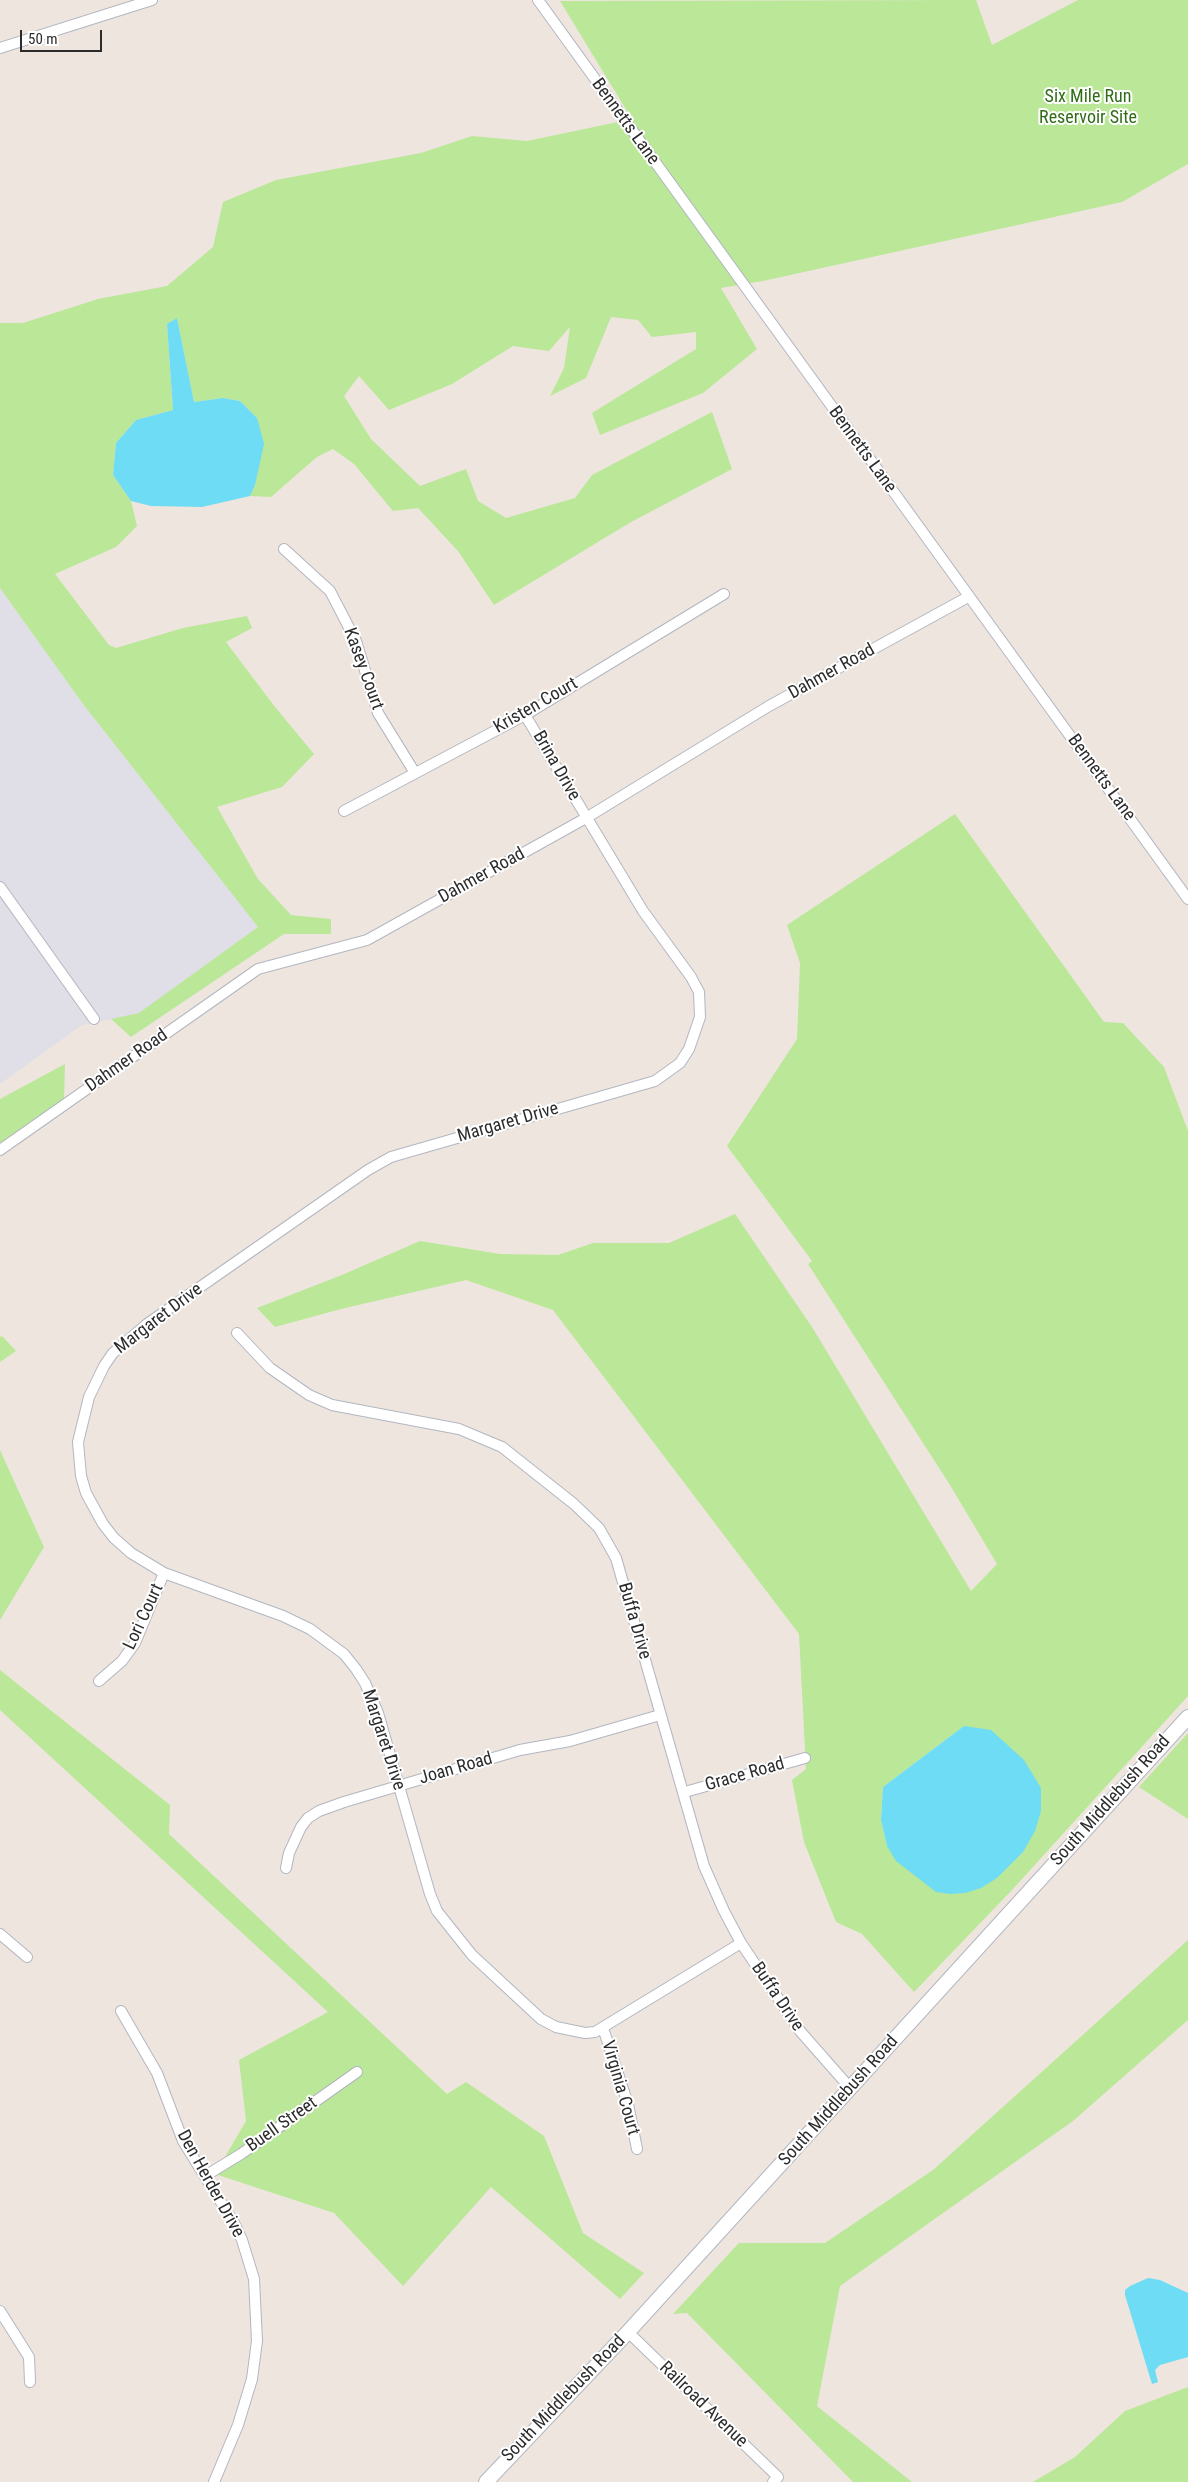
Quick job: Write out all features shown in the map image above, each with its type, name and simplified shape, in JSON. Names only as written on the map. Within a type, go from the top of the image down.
[{"type":"street","points":[[0,48],[152,0]]},
{"type":"street","name":"Bennetts Lane","points":[[538,0],[1188,899]]},
{"type":"street","name":"Kasey Court","points":[[284,549],[330,591],[356,641],[378,713],[415,773]]},
{"type":"street","name":"Kristen Court","points":[[344,811],[525,714],[724,594]]},
{"type":"street","name":"Dahmer Road","points":[[0,1150],[258,969],[367,940],[586,818],[769,706],[968,597]]},
{"type":"street","name":"Brina Drive","points":[[525,714],[586,818]]},
{"type":"street","name":"Margaret Drive","points":[[586,818],[643,911],[691,977],[699,992],[700,1017],[689,1049],[680,1063],[648,1084],[391,1157],[368,1170],[124,1342],[104,1366],[89,1397],[78,1442],[81,1476],[86,1493],[103,1524],[114,1538],[132,1553],[164,1573],[283,1616],[310,1629],[344,1654],[365,1683],[378,1714],[430,1894],[437,1911],[472,1955],[548,2023],[556,2027],[585,2033],[603,2028],[741,1943]]},
{"type":"street","points":[[0,887],[94,1019]]},
{"type":"street","name":"Buffa Drive","points":[[238,1333],[270,1368],[308,1395],[332,1405],[459,1429],[477,1435],[517,1457],[574,1504],[599,1528],[610,1543],[616,1558],[660,1715],[685,1792],[704,1866],[741,1943],[800,2031],[851,2088]]},
{"type":"street","name":"Lori Court","points":[[99,1682],[122,1660],[135,1643],[164,1573]]},
{"type":"street","name":"Joan Road","points":[[286,1868],[289,1853],[301,1827],[308,1818],[344,1802],[520,1750],[570,1741],[660,1715]]},
{"type":"street","name":"South Middlebush Road","points":[[486,2482],[628,2332],[1188,1717]]},
{"type":"street","name":"Grace Road","points":[[685,1792],[805,1758]]},
{"type":"street","points":[[0,1934],[28,1957]]},
{"type":"street","name":"Den Herder Drive","points":[[121,2011],[157,2073],[183,2142],[242,2240],[254,2279],[257,2341],[248,2399],[214,2482]]},
{"type":"street","name":"Virginia Court","points":[[603,2028],[628,2104],[637,2149]]},
{"type":"street","name":"Buell Street","points":[[205,2176],[241,2154],[357,2072]]},
{"type":"street","points":[[0,2311],[29,2357],[30,2382]]},
{"type":"street","name":"Railroad Avenue","points":[[628,2332],[776,2479]]},
{"type":"shaded area","points":[[0,588],[83,704],[258,927],[139,1014],[82,1025],[0,1084]]},
{"type":"green space","name":"Six Mile Run Reservoir Site","points":[[976,0],[992,45],[1078,0],[1188,0],[1188,164],[1122,202],[763,281],[721,288],[757,349],[703,393],[600,435],[592,413],[696,349],[696,332],[652,337],[638,320],[611,317],[586,378],[550,396],[564,368],[570,327],[549,351],[513,346],[452,384],[389,410],[359,376],[344,396],[371,439],[420,486],[466,469],[478,501],[506,518],[575,498],[592,475],[712,412],[732,469],[631,522],[494,605],[458,551],[418,508],[393,511],[354,464],[333,449],[317,457],[271,497],[250,496],[255,485],[257,418],[240,401],[223,398],[194,402],[177,318],[167,324],[173,410],[136,420],[116,443],[113,475],[131,501],[137,526],[116,547],[55,574],[109,645],[116,648],[183,628],[247,616],[252,628],[226,642],[275,707],[314,754],[282,787],[217,807],[258,879],[291,915],[331,919],[331,934],[284,934],[131,1037],[111,1019],[139,1013],[258,927],[83,704],[0,588],[0,323],[23,323],[98,299],[167,286],[213,247],[223,202],[276,180],[421,153],[472,136],[527,141],[618,122],[633,121],[560,1]]},
{"type":"green space","points":[[955,814],[1104,1022],[1123,1023],[1164,1067],[1188,1131],[1188,1696],[1012,1890],[914,1992],[862,1934],[836,1922],[804,1842],[792,1780],[806,1769],[799,1634],[553,1310],[466,1280],[341,1309],[275,1327],[257,1308],[342,1275],[420,1241],[500,1254],[558,1255],[593,1243],[669,1243],[735,1214],[812,1327],[971,1591],[997,1564],[950,1485],[808,1264],[812,1261],[727,1146],[797,1039],[800,963],[787,925]],"holes":[[[964,1726],[887,1846],[881,1820],[883,1787]]]},
{"type":"green space","points":[[65,1064],[64,1100],[0,1145],[0,1099]]},
{"type":"green space","points":[[2,1336],[16,1351],[0,1362],[0,1337]]},
{"type":"green space","points":[[0,1450],[44,1547],[0,1620]]},
{"type":"green space","points":[[0,1670],[170,1805],[169,1834],[447,2094],[466,2082],[544,2136],[583,2233],[644,2273],[620,2299],[491,2187],[403,2286],[334,2213],[215,2174],[246,2121],[239,2060],[328,2012],[0,1710]]},
{"type":"green space","points":[[1188,1733],[1188,1819],[1139,1787]]},
{"type":"green space","points":[[1188,1940],[1188,2020],[1073,2121],[840,2286],[817,2406],[912,2482],[853,2482],[687,2313],[673,2314],[739,2243],[825,2243],[933,2170]]},
{"type":"green space","points":[[1188,2387],[1188,2482],[1033,2482],[1075,2457],[1125,2411]]},
{"type":"water","points":[[177,318],[194,402],[223,398],[240,401],[257,418],[264,444],[255,485],[250,496],[202,507],[151,506],[131,501],[113,475],[116,443],[136,420],[173,410],[167,324]]},
{"type":"water","points":[[964,1726],[991,1730],[1024,1760],[1041,1788],[1041,1811],[1035,1831],[1023,1852],[997,1878],[981,1888],[965,1893],[950,1894],[936,1892],[896,1861],[887,1846],[881,1820],[883,1787]]},
{"type":"water","points":[[1148,2278],[1160,2280],[1188,2293],[1188,2357],[1160,2365],[1155,2370],[1158,2382],[1152,2384],[1125,2295],[1125,2290],[1130,2286]]}]
